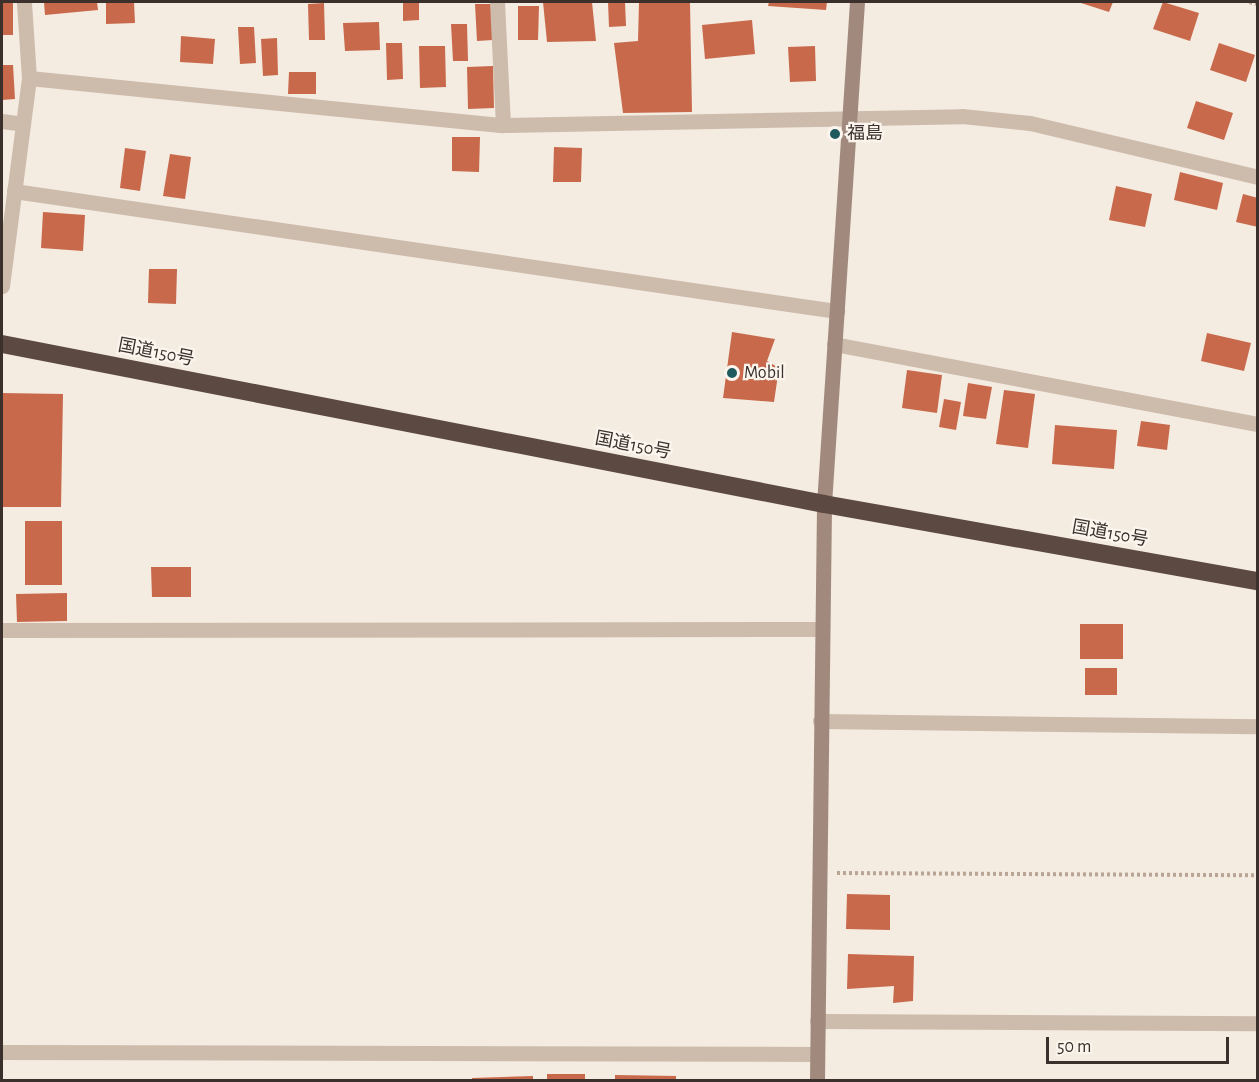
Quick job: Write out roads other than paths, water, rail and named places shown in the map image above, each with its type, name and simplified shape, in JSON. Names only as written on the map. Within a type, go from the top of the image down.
[{"type":"highway","name":"国道150号","points":[[2,344],[824,504],[1257,581]]},
{"type":"street","points":[[2,286],[29,78],[24,2]]},
{"type":"street","points":[[496,2],[503,125]]},
{"type":"street","points":[[817,1080],[820,629],[824,504],[857,2]]},
{"type":"street","points":[[29,78],[503,125],[962,116],[1030,123],[1257,177]]},
{"type":"street","points":[[2,121],[23,124]]},
{"type":"street","points":[[14,190],[837,310]]},
{"type":"street","points":[[834,344],[1257,424]]},
{"type":"street","points":[[2,630],[820,629]]},
{"type":"street","points":[[820,721],[1257,726]]},
{"type":"street","points":[[817,1021],[1257,1023]]},
{"type":"street","points":[[2,1052],[817,1054]]},
{"type":"place","name":"福島","points":[[835,134]]},
{"type":"place","name":"Mobil","points":[[732,373]]}]
